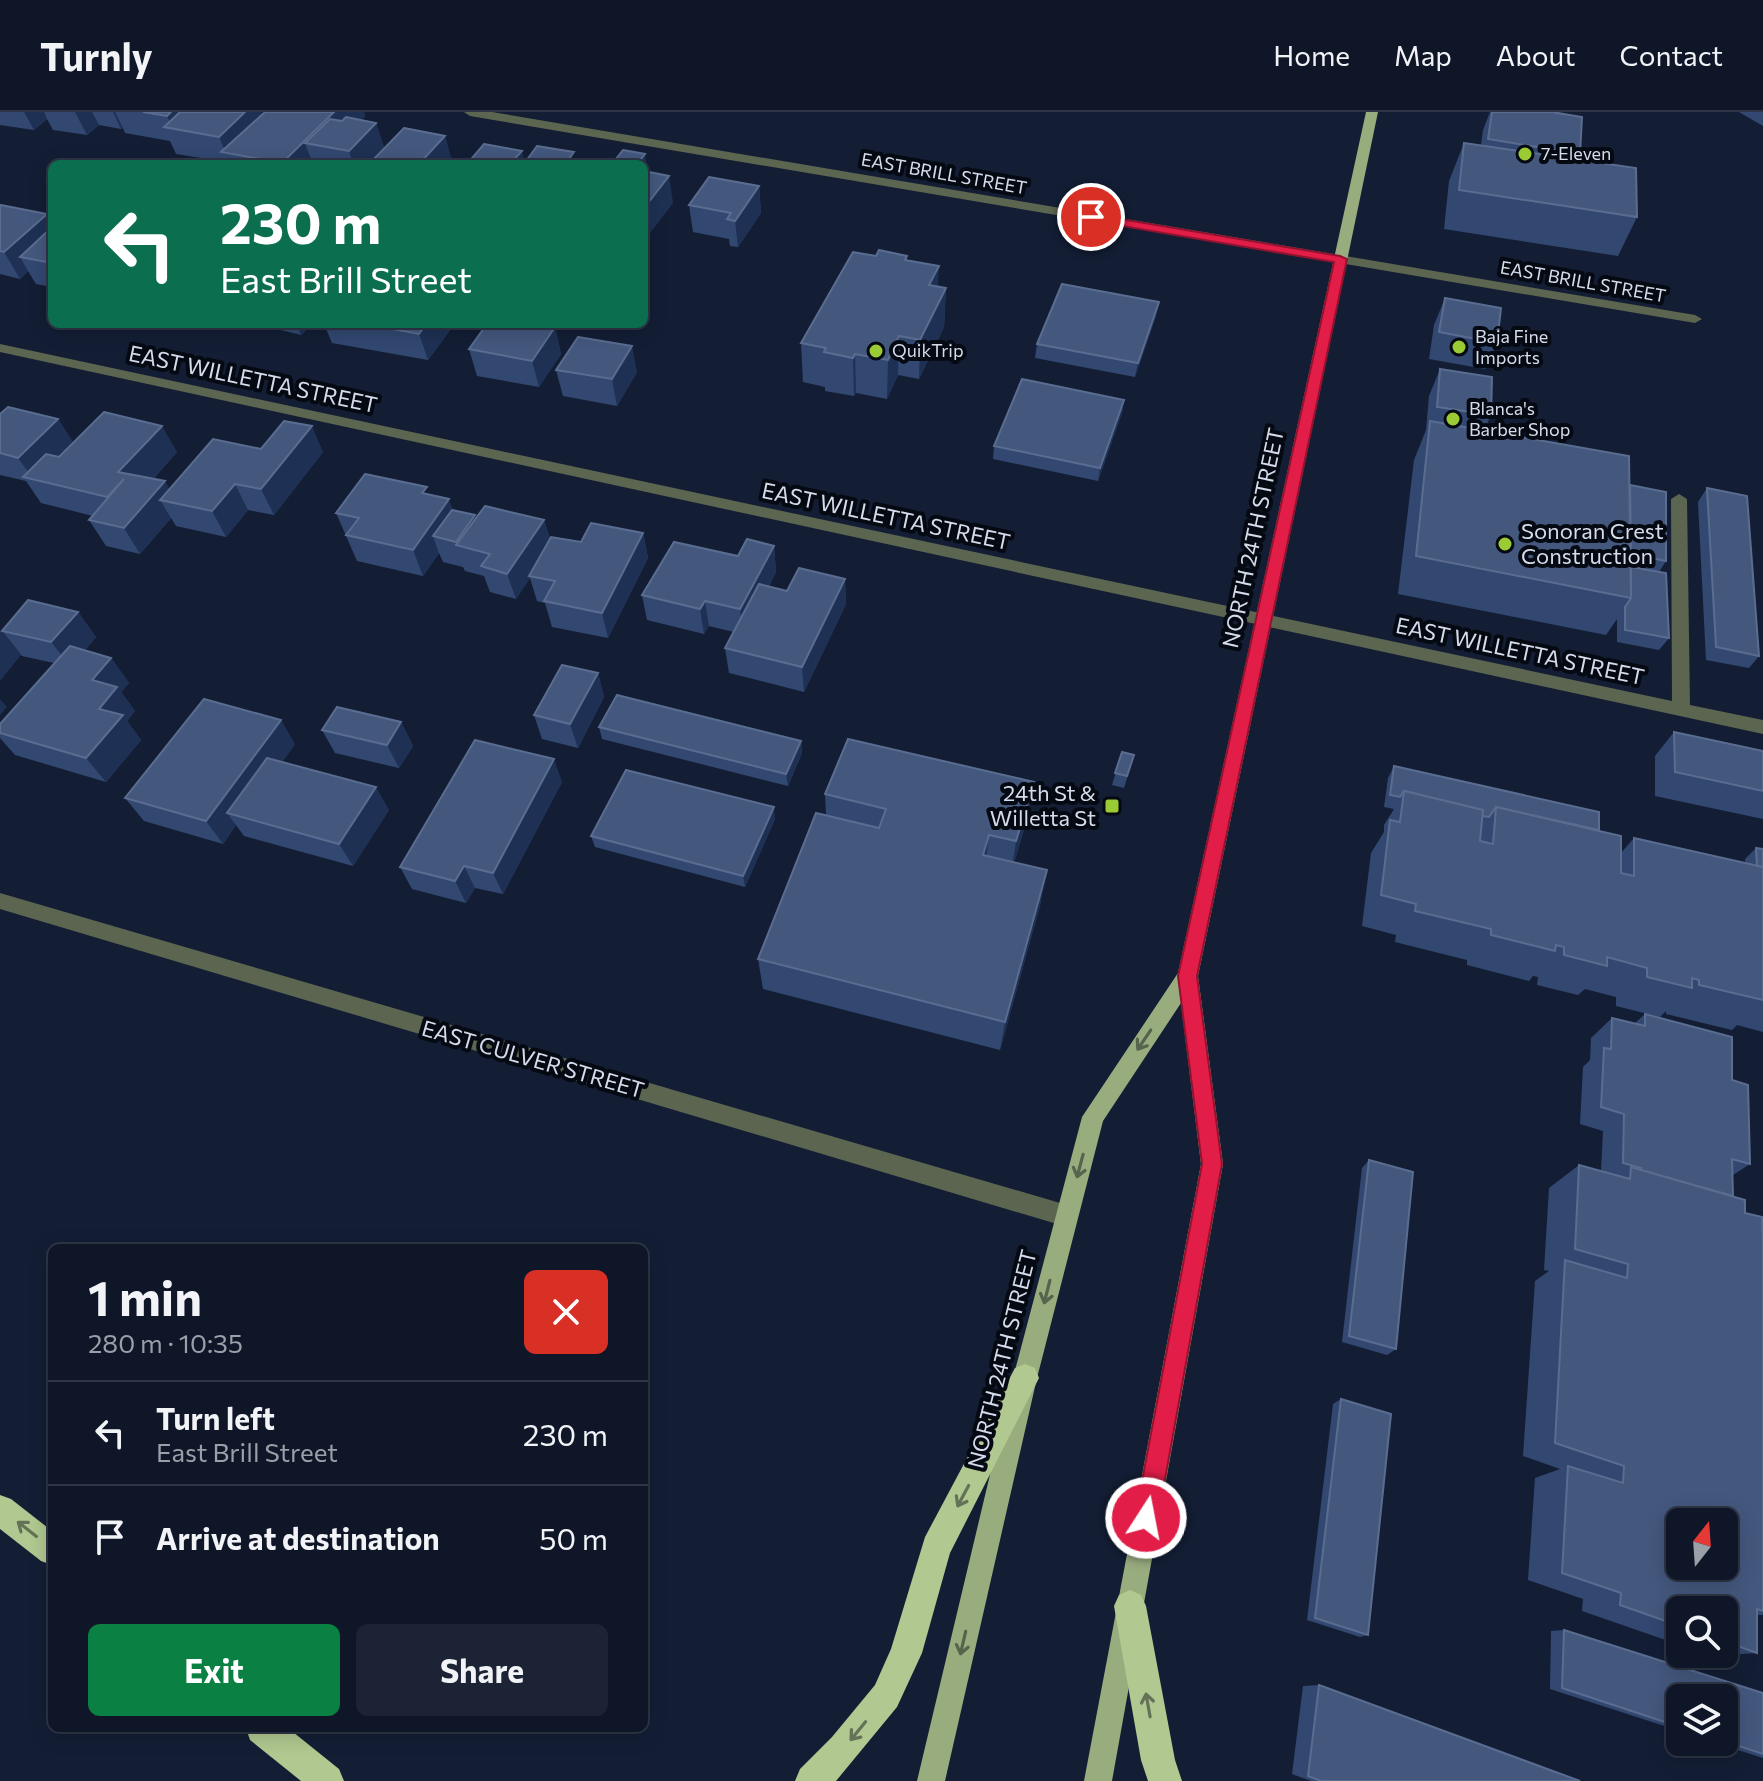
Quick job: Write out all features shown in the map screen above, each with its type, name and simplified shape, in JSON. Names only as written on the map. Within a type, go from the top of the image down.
[{"type":"highway","points":[[812,1781],[844,1749],[886,1696],[906,1653],[936,1548],[1025,1378]]},
{"type":"highway","points":[[0,1510],[48,1547]]},
{"type":"highway","points":[[1130,1606],[1158,1760],[1165,1781]]},
{"type":"highway","points":[[267,1732],[319,1777]]},
{"type":"main road","name":"NORTH 24TH STREET","points":[[1098,1781],[1212,1164],[1188,976],[1372,112]]},
{"type":"main road","name":"NORTH 24TH STREET","points":[[931,1781],[1025,1378],[1093,1117],[1188,976]]},
{"type":"street","name":"EAST BRILL STREET","points":[[470,112],[1695,319]]},
{"type":"street","name":"EAST WILLETTA STREET","points":[[0,348],[1263,622],[1763,727]]},
{"type":"street","points":[[1679,499],[1681,710]]},
{"type":"street","name":"EAST CULVER STREET","points":[[0,901],[1067,1216]]},
{"type":"building","points":[[143,112],[171,112],[167,116]]},
{"type":"building","points":[[180,112],[245,112],[219,137],[164,127]]},
{"type":"building","points":[[265,112],[334,112],[285,160],[265,160],[221,152]]},
{"type":"building","points":[[1492,112],[1552,112],[1582,117],[1580,154],[1488,139]]},
{"type":"building","points":[[346,117],[376,123],[349,151],[305,143],[330,119],[342,121]]},
{"type":"building","points":[[404,128],[445,136],[423,160],[373,160]]},
{"type":"building","points":[[1464,143],[1636,168],[1637,217],[1459,190]]},
{"type":"building","points":[[484,144],[522,151],[514,160],[470,160]]},
{"type":"building","points":[[537,146],[574,152],[569,159],[577,160],[527,160]]},
{"type":"building","points":[[623,150],[645,154],[640,160],[615,160]]},
{"type":"building","points":[[648,172],[669,176],[648,203]]},
{"type":"building","points":[[709,177],[759,186],[735,221],[727,219],[731,213],[689,205]]},
{"type":"building","points":[[0,205],[47,214],[4,252],[0,251]]},
{"type":"building","points":[[48,231],[48,262],[20,257]]},
{"type":"building","points":[[879,250],[907,256],[905,260],[939,266],[929,285],[946,288],[920,340],[899,336],[888,360],[855,354],[853,358],[801,343],[853,252],[876,256]]},
{"type":"building","points":[[1062,284],[1159,302],[1138,363],[1037,344]]},
{"type":"building","points":[[1445,298],[1501,308],[1497,343],[1439,332]]},
{"type":"building","points":[[387,328],[423,328],[419,334]]},
{"type":"building","points":[[484,328],[554,328],[532,361],[469,349]]},
{"type":"building","points":[[578,337],[632,346],[612,379],[556,370]]},
{"type":"building","points":[[1440,369],[1492,377],[1491,415],[1437,407]]},
{"type":"building","name":"QuikTrip","points":[[1022,379],[1124,400],[1100,468],[994,446]]},
{"type":"building","points":[[8,407],[58,419],[18,458],[0,453],[0,414]]},
{"type":"building","points":[[104,412],[162,426],[118,472],[165,481],[124,528],[89,520],[124,479],[107,497],[23,477],[46,454],[59,457]]},
{"type":"building","points":[[284,421],[312,426],[261,489],[235,484],[212,511],[160,500],[213,439],[261,449]]},
{"type":"building","name":"Sonoran Crest Construction","points":[[1430,421],[1629,456],[1631,598],[1416,556]]},
{"type":"building","points":[[365,474],[427,487],[422,493],[449,499],[413,550],[346,535],[359,518],[336,513]]},
{"type":"building","points":[[1630,485],[1666,492],[1666,561],[1631,554]]},
{"type":"building","points":[[1707,488],[1747,496],[1759,656],[1716,647]]},
{"type":"building","points":[[485,506],[544,520],[507,574],[481,566],[490,554],[456,545]]},
{"type":"building","points":[[452,510],[475,515],[456,542],[433,536]]},
{"type":"building","points":[[591,523],[643,533],[602,613],[544,601],[555,581],[529,576],[551,537],[581,542]]},
{"type":"building","points":[[747,539],[774,546],[740,609],[705,601],[700,609],[642,595],[674,542],[738,556]]},
{"type":"building","points":[[1631,567],[1666,573],[1669,638],[1625,630],[1625,607],[1631,598]]},
{"type":"building","points":[[799,568],[845,579],[802,667],[725,648],[759,584],[787,591]]},
{"type":"building","points":[[28,600],[78,612],[51,642],[2,631]]},
{"type":"building","points":[[70,646],[111,658],[92,680],[117,687],[99,709],[123,715],[86,758],[0,733],[0,724]]},
{"type":"building","points":[[562,665],[598,673],[570,724],[534,715]]},
{"type":"building","points":[[617,695],[801,741],[786,774],[599,727]]},
{"type":"building","points":[[204,699],[281,720],[206,821],[125,798]]},
{"type":"building","points":[[337,707],[401,722],[387,745],[322,730]]},
{"type":"building","points":[[1674,732],[1763,751],[1763,791],[1675,772]]},
{"type":"building","points":[[848,739],[1034,782],[1016,841],[989,835],[983,855],[1047,870],[1005,1022],[758,959],[816,813],[879,828],[886,809],[825,794]]},
{"type":"building","points":[[475,740],[554,759],[493,873],[464,866],[455,881],[400,867]]},
{"type":"building","points":[[1122,752],[1134,755],[1127,776],[1115,773]]},
{"type":"building","points":[[267,758],[376,787],[339,844],[227,813]]},
{"type":"building","points":[[1394,766],[1599,812],[1599,830],[1496,807],[1489,817],[1482,816],[1483,810],[1404,791],[1400,797],[1390,795]]},
{"type":"building","points":[[626,770],[774,807],[743,876],[591,836]]},
{"type":"building","points":[[1404,791],[1483,810],[1480,841],[1493,844],[1496,807],[1621,836],[1621,873],[1634,876],[1634,838],[1763,867],[1763,1000],[1699,985],[1699,980],[1692,978],[1692,988],[1647,977],[1647,968],[1607,957],[1607,966],[1564,955],[1564,947],[1556,945],[1555,951],[1491,935],[1491,929],[1415,911],[1416,904],[1381,895],[1390,820],[1400,822]]},
{"type":"building","points":[[1756,848],[1763,849],[1763,867],[1757,866]]},
{"type":"building","points":[[1645,1014],[1732,1037],[1732,1080],[1748,1085],[1750,1164],[1732,1159],[1733,1196],[1623,1163],[1624,1114],[1601,1107],[1604,1048],[1611,1049],[1612,1018],[1645,1026]]},
{"type":"building","points":[[1369,1160],[1413,1172],[1396,1349],[1349,1336]]},
{"type":"building","points":[[1579,1165],[1630,1179],[1631,1167],[1745,1200],[1745,1213],[1762,1217],[1763,1611],[1757,1609],[1757,1653],[1738,1646],[1738,1596],[1666,1596],[1666,1621],[1620,1605],[1621,1593],[1562,1573],[1568,1466],[1623,1483],[1624,1466],[1555,1443],[1565,1260],[1627,1278],[1628,1264],[1575,1249]]},
{"type":"building","points":[[1341,1399],[1391,1414],[1368,1635],[1315,1618]]},
{"type":"building","points":[[1564,1630],[1666,1662],[1666,1668],[1684,1668],[1735,1684],[1666,1684],[1666,1722],[1562,1688]]},
{"type":"building","points":[[1319,1685],[1580,1781],[1321,1781],[1308,1776]]},
{"type":"building","points":[[1738,1685],[1763,1693],[1763,1754],[1738,1746]]},
{"type":"place","name":"7-Eleven","points":[[1525,154]]},
{"type":"place","name":"Baja Fine Imports","points":[[1459,347]]},
{"type":"place","name":"QuikTrip","points":[[876,351]]},
{"type":"place","name":"Blanca's Barber Shop","points":[[1453,419]]},
{"type":"place","name":"Sonoran Crest Construction","points":[[1505,544]]},
{"type":"place","name":"24th St & Willetta St","points":[[1112,806]]},
{"type":"route","points":[[1091,217],[1340,259],[1188,976],[1212,1164],[1146,1518]]}]
